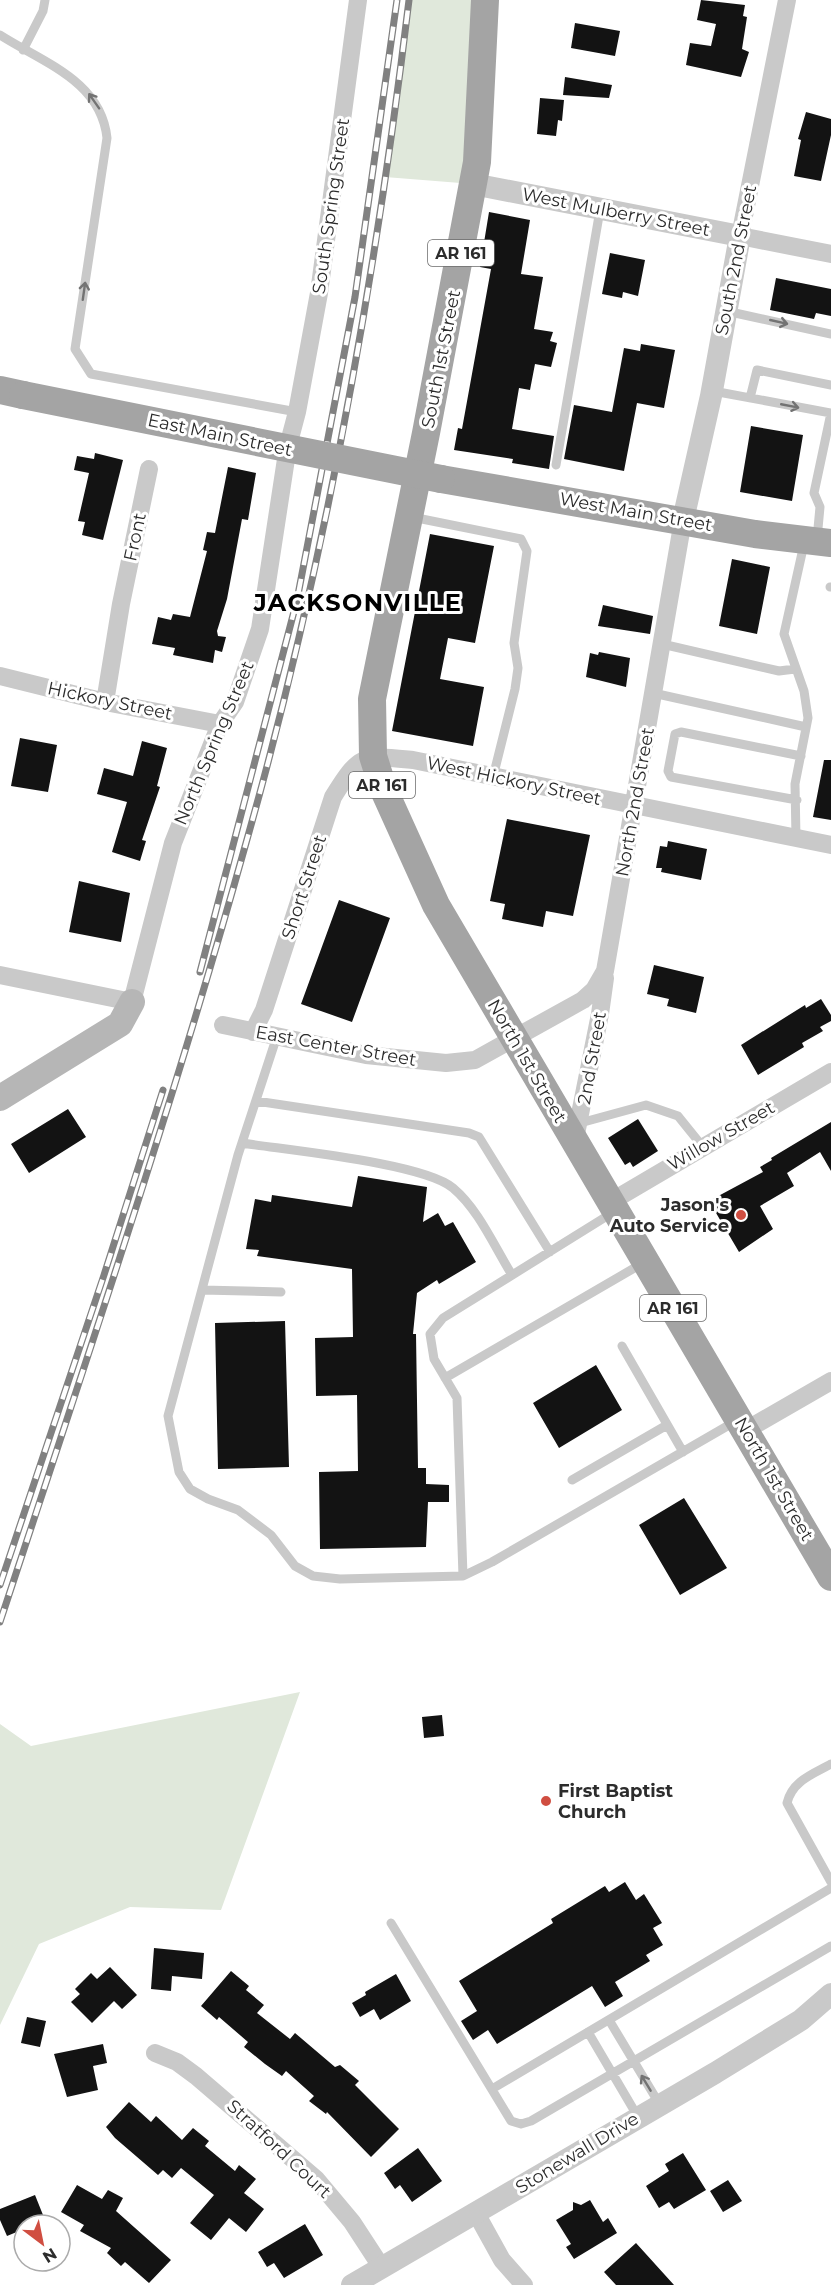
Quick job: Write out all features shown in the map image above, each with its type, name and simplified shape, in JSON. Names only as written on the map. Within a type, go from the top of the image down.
[{"type":"main road","name":"South 1st Street","points":[[411,510],[473,184],[481,112],[485,0]]},
{"type":"main road","name":"East Main Street","points":[[12,392],[441,479]]},
{"type":"main road","name":"West Main Street","points":[[441,479],[817,542]]},
{"type":"main road","name":"North 1st Street","points":[[411,510],[372,699],[373,756],[383,788],[408,848],[436,905],[516,1039],[577,1133],[597,1182],[614,1205],[645,1262],[831,1577]]},
{"type":"main road","points":[[0,1098],[120,1024],[132,1002]]},
{"type":"street","name":"South Spring Street","points":[[297,412],[320,293],[358,0]]},
{"type":"street","name":"South 2nd Street","points":[[683,520],[711,390],[787,0]]},
{"type":"street","name":"West Mulberry Street","points":[[473,184],[831,254]]},
{"type":"street","name":"North Spring Street","points":[[132,1002],[173,843],[220,724],[235,702],[260,629],[288,446],[297,412]]},
{"type":"street","name":"Front","points":[[105,702],[121,604],[149,469]]},
{"type":"street","name":"North 2nd Street","points":[[516,1039],[583,1000],[594,990],[605,971],[636,806],[683,520]]},
{"type":"street","name":"Hickory Street","points":[[0,676],[105,702],[220,724]]},
{"type":"street","name":"West Hickory Street","points":[[373,756],[413,760],[831,845]]},
{"type":"street","name":"Short Street","points":[[253,1032],[264,1010],[333,797],[351,768],[373,756]]},
{"type":"street","name":"2nd Street","points":[[577,1133],[605,971]]},
{"type":"street","points":[[0,975],[132,1002]]},
{"type":"street","name":"East Center Street","points":[[223,1025],[366,1055],[446,1063],[475,1060],[516,1039]]},
{"type":"street","name":"Willow Street","points":[[614,1205],[703,1147],[831,1072]]},
{"type":"street","points":[[743,1425],[831,1381]]},
{"type":"street","name":"Stonewall Drive","points":[[352,2285],[801,2020],[831,1994]]},
{"type":"street","name":"Stonewall Drive","points":[[801,2020],[831,2012]]},
{"type":"street","name":"Stratford Court","points":[[155,2053],[177,2062],[196,2076],[316,2179],[352,2222],[382,2268]]},
{"type":"street","points":[[476,2213],[502,2260],[524,2285]]},
{"type":"lane","points":[[23,50],[43,11],[45,0]]},
{"type":"lane","points":[[0,35],[78,82],[105,118],[107,138],[75,349],[91,374],[297,412]]},
{"type":"lane","points":[[556,465],[600,210]]},
{"type":"lane","points":[[726,311],[831,334]]},
{"type":"lane","points":[[750,398],[757,370],[831,385]]},
{"type":"lane","points":[[711,390],[831,413],[814,493],[820,507],[817,542],[784,634],[804,691],[808,718],[795,784],[796,838]]},
{"type":"lane","points":[[411,510],[521,539],[527,551],[514,643],[518,668],[515,688],[493,777]]},
{"type":"lane","points":[[662,644],[779,671],[795,669]]},
{"type":"lane","points":[[653,693],[806,726]]},
{"type":"lane","points":[[797,800],[671,777],[668,771],[675,734],[681,732],[801,756]]},
{"type":"lane","points":[[277,1036],[242,1143],[168,1416],[179,1472],[190,1488],[208,1499],[238,1510],[271,1535],[295,1566],[313,1576],[340,1579],[463,1576],[492,1562],[683,1452],[743,1425]]},
{"type":"lane","points":[[256,1101],[469,1133],[479,1137],[550,1252]]},
{"type":"lane","points":[[577,1133],[646,1105],[678,1116],[703,1147]]},
{"type":"lane","points":[[242,1143],[401,1168],[443,1181],[468,1202],[512,1275]]},
{"type":"lane","points":[[463,1576],[457,1398],[434,1359],[430,1334],[443,1318],[550,1252],[614,1205]]},
{"type":"lane","points":[[445,1378],[645,1262]]},
{"type":"lane","points":[[202,1290],[281,1292]]},
{"type":"lane","points":[[622,1346],[683,1452]]},
{"type":"lane","points":[[572,1480],[667,1425]]},
{"type":"lane","points":[[831,1764],[798,1784],[790,1792],[787,1803],[831,1882]]},
{"type":"lane","points":[[492,2090],[831,1888]]},
{"type":"lane","points":[[391,1923],[511,2121],[521,2124],[531,2121],[831,1946]]},
{"type":"lane","points":[[609,2020],[660,2105]]},
{"type":"lane","points":[[588,2032],[638,2117]]},
{"type":"shaded area","points":[[409,0],[485,0],[473,184],[385,177]]},
{"type":"shaded area","points":[[300,1692],[221,1910],[130,1907],[39,1944],[0,2025],[0,1724],[31,1746]]},
{"type":"building","points":[[701,0],[745,5],[743,16],[747,17],[742,49],[749,52],[741,77],[686,65],[690,43],[711,46],[716,24],[697,20]]},
{"type":"building","points":[[575,23],[620,31],[615,56],[571,48]]},
{"type":"building","points":[[565,77],[612,85],[609,98],[563,95]]},
{"type":"building","points":[[540,98],[564,100],[562,121],[558,120],[556,136],[537,134]]},
{"type":"building","points":[[806,112],[831,119],[831,135],[821,181],[794,176],[801,140],[798,139]]},
{"type":"building","points":[[489,212],[530,220],[521,274],[543,277],[534,329],[553,332],[550,341],[557,343],[551,367],[535,364],[530,390],[519,388],[512,429],[554,436],[549,469],[512,463],[513,459],[454,450],[458,428],[462,429],[491,269],[480,267]]},
{"type":"building","points":[[610,253],[645,260],[638,296],[623,292],[622,298],[602,294]]},
{"type":"building","points":[[776,278],[831,289],[831,316],[816,313],[814,319],[770,310]]},
{"type":"building","points":[[641,344],[675,350],[664,408],[637,403],[624,471],[564,459],[574,405],[612,412],[624,348],[640,351]]},
{"type":"building","points":[[751,426],[803,435],[792,501],[740,492]]},
{"type":"building","points":[[95,453],[123,460],[103,540],[82,535],[85,522],[78,521],[89,473],[74,470],[77,456],[94,459]]},
{"type":"building","points":[[228,467],[256,473],[248,520],[242,519],[227,599],[217,631],[218,636],[226,637],[222,652],[215,650],[213,663],[173,655],[175,648],[152,644],[158,617],[171,620],[173,614],[190,617],[207,551],[203,550],[207,532],[215,533]]},
{"type":"building","points":[[430,534],[494,546],[475,643],[448,638],[440,679],[484,687],[473,746],[392,731]]},
{"type":"building","points":[[732,559],[770,567],[757,634],[719,626]]},
{"type":"building","points":[[603,605],[653,616],[650,634],[598,626]]},
{"type":"building","points":[[599,652],[630,658],[626,687],[586,677],[590,653],[598,655]]},
{"type":"building","points":[[20,738],[57,745],[48,792],[11,786]]},
{"type":"building","points":[[142,741],[167,748],[157,786],[160,787],[142,840],[146,841],[140,861],[112,852],[127,802],[97,794],[104,768],[133,776]]},
{"type":"building","points":[[824,760],[831,760],[831,820],[813,817]]},
{"type":"building","points":[[507,819],[590,835],[573,916],[546,911],[543,927],[502,919],[505,904],[490,901]]},
{"type":"building","points":[[668,841],[707,849],[701,880],[661,872],[662,868],[656,868],[660,846],[667,847]]},
{"type":"building","points":[[79,881],[130,893],[121,942],[69,932]]},
{"type":"building","points":[[339,900],[390,918],[352,1022],[301,1004]]},
{"type":"building","points":[[654,965],[704,977],[696,1013],[667,1006],[669,999],[647,994]]},
{"type":"building","points":[[821,999],[831,1015],[831,1021],[820,1027],[823,1031],[802,1043],[804,1047],[758,1075],[741,1045],[805,1005],[806,1008]]},
{"type":"building","points":[[68,1109],[86,1137],[29,1173],[11,1144]]},
{"type":"building","points":[[638,1119],[658,1151],[633,1167],[630,1162],[625,1165],[608,1138]]},
{"type":"building","points":[[831,1122],[831,1171],[820,1152],[787,1173],[794,1186],[760,1206],[773,1229],[739,1252],[709,1201],[763,1172],[760,1167],[772,1160],[771,1158]]},
{"type":"building","points":[[358,1176],[427,1187],[423,1222],[438,1213],[445,1226],[453,1222],[476,1262],[439,1284],[437,1280],[417,1293],[413,1334],[416,1334],[418,1468],[426,1468],[426,1484],[449,1485],[449,1502],[428,1502],[426,1547],[320,1549],[319,1472],[358,1471],[357,1395],[316,1396],[315,1338],[353,1337],[352,1269],[257,1256],[259,1250],[246,1249],[255,1199],[271,1202],[272,1195],[352,1207]]},
{"type":"building","points":[[285,1321],[289,1467],[218,1469],[215,1323]]},
{"type":"building","points":[[596,1365],[622,1410],[559,1448],[533,1403]]},
{"type":"building","points":[[684,1498],[727,1568],[680,1595],[639,1525]]},
{"type":"building","points":[[442,1715],[444,1736],[424,1738],[422,1717]]},
{"type":"building","points":[[625,1882],[636,1900],[644,1894],[662,1923],[653,1928],[663,1945],[646,1955],[650,1961],[615,1982],[623,1996],[605,2007],[592,1986],[497,2044],[488,2030],[473,2040],[461,2021],[477,2011],[459,1981],[553,1923],[551,1919],[605,1886],[609,1892]]},
{"type":"building","points":[[154,1948],[204,1953],[202,1979],[172,1976],[171,1991],[151,1989]]},
{"type":"building","points":[[110,1967],[137,1995],[122,2009],[114,2001],[92,2023],[71,2002],[80,1994],[75,1989],[91,1973],[97,1979]]},
{"type":"building","points":[[231,1971],[249,1986],[246,1990],[264,2005],[257,2013],[290,2039],[295,2033],[335,2067],[340,2065],[359,2081],[355,2085],[399,2129],[371,2157],[327,2112],[326,2114],[309,2101],[314,2096],[286,2071],[282,2076],[265,2064],[244,2047],[248,2042],[219,2017],[217,2020],[201,2006]]},
{"type":"building","points":[[396,1974],[411,2001],[380,2020],[374,2009],[360,2017],[352,2003],[366,1995],[365,1992]]},
{"type":"building","points":[[27,2017],[46,2021],[40,2047],[21,2043]]},
{"type":"building","points":[[103,2044],[107,2063],[93,2066],[98,2090],[67,2097],[54,2054]]},
{"type":"building","points":[[129,2102],[151,2122],[156,2116],[182,2140],[193,2128],[209,2141],[205,2146],[235,2171],[239,2165],[256,2179],[244,2193],[264,2209],[246,2232],[229,2218],[211,2240],[190,2223],[214,2195],[181,2168],[172,2178],[163,2170],[158,2175],[115,2138],[106,2127]]},
{"type":"building","points":[[418,2148],[442,2181],[412,2202],[400,2185],[395,2189],[384,2173]]},
{"type":"building","points":[[683,2153],[706,2190],[674,2209],[669,2202],[659,2208],[646,2186],[669,2171],[665,2164]]},
{"type":"building","points":[[728,2180],[742,2201],[723,2212],[710,2191]]},
{"type":"building","points":[[77,2185],[102,2199],[108,2190],[123,2198],[116,2211],[171,2260],[149,2283],[125,2262],[121,2266],[107,2253],[111,2248],[80,2231],[84,2225],[72,2218],[72,2213],[61,2212]]},
{"type":"building","points":[[35,2195],[42,2213],[12,2213],[12,2234],[7,2236],[0,2220],[0,2209]]},
{"type":"building","points":[[590,2200],[603,2222],[608,2218],[617,2233],[574,2259],[566,2247],[571,2244],[556,2220],[573,2210],[573,2202],[581,2205]]},
{"type":"building","points":[[305,2224],[323,2255],[284,2278],[274,2263],[267,2267],[258,2252]]},
{"type":"building","points":[[636,2243],[674,2285],[616,2285],[604,2272]]},
{"type":"railway","points":[[200,972],[297,600],[355,297],[397,0]]},
{"type":"railway","points":[[0,1622],[189,1039],[274,739],[300,635],[344,425],[380,213],[409,0]]},
{"type":"railway","points":[[0,1585],[104,1275],[163,1090]]},
{"type":"place","name":"Jason's Auto Service","points":[[741,1215]]},
{"type":"place","name":"First Baptist Church","points":[[546,1801]]},
{"type":"district","name":"JACKSONVILLE","points":[[358,602]]}]
